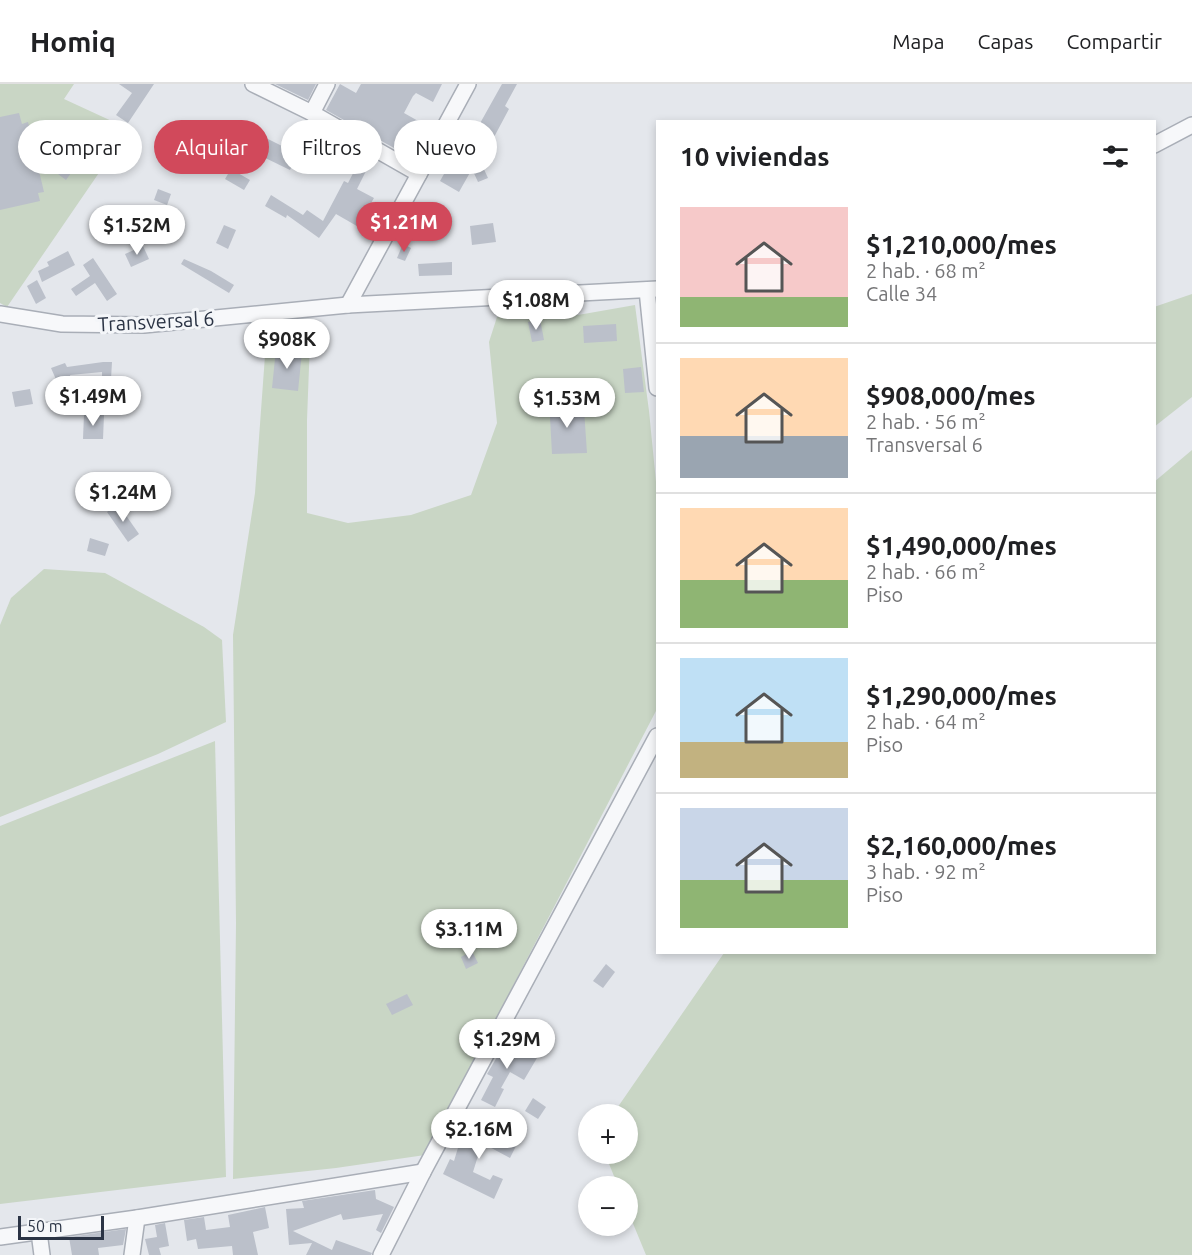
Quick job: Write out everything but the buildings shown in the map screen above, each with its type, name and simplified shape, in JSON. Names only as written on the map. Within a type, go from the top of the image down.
[{"type":"street","points":[[254,84],[312,113],[394,160]]},
{"type":"street","points":[[312,113],[327,84]]},
{"type":"street","points":[[448,120],[468,84]]},
{"type":"street","points":[[1156,144],[1192,125]]},
{"type":"street","points":[[348,305],[419,174]]},
{"type":"street","points":[[652,290],[656,368]]},
{"type":"street","name":"Transversal 6","points":[[0,314],[62,324],[144,325],[348,305],[652,290]]},
{"type":"street","points":[[381,1255],[423,1172],[656,738]]},
{"type":"street","points":[[0,1237],[137,1218],[423,1172]]},
{"type":"street","points":[[132,1255],[137,1218]]},
{"type":"street","points":[[39,1232],[42,1255]]},
{"type":"green space","points":[[0,84],[74,84],[64,99],[110,120],[18,120],[18,174],[98,174],[7,307],[0,303]]},
{"type":"green space","points":[[1192,294],[1192,397],[1156,425],[1156,306]]},
{"type":"green space","points":[[635,305],[656,482],[656,711],[425,1155],[336,1168],[233,1179],[236,923],[233,635],[255,493],[267,328],[310,341],[307,513],[348,523],[411,515],[471,495],[497,423],[489,342],[497,317],[578,315]]},
{"type":"green space","points":[[1192,450],[1192,1255],[646,1255],[638,1236],[638,1176],[614,1176],[609,1164],[638,1164],[638,1104],[620,1104],[723,954],[1156,954],[1156,480]]},
{"type":"green space","points":[[44,569],[105,573],[204,627],[222,640],[226,722],[158,754],[0,817],[0,625],[11,598]]},
{"type":"green space","points":[[215,741],[226,1177],[0,1204],[0,826]]}]
